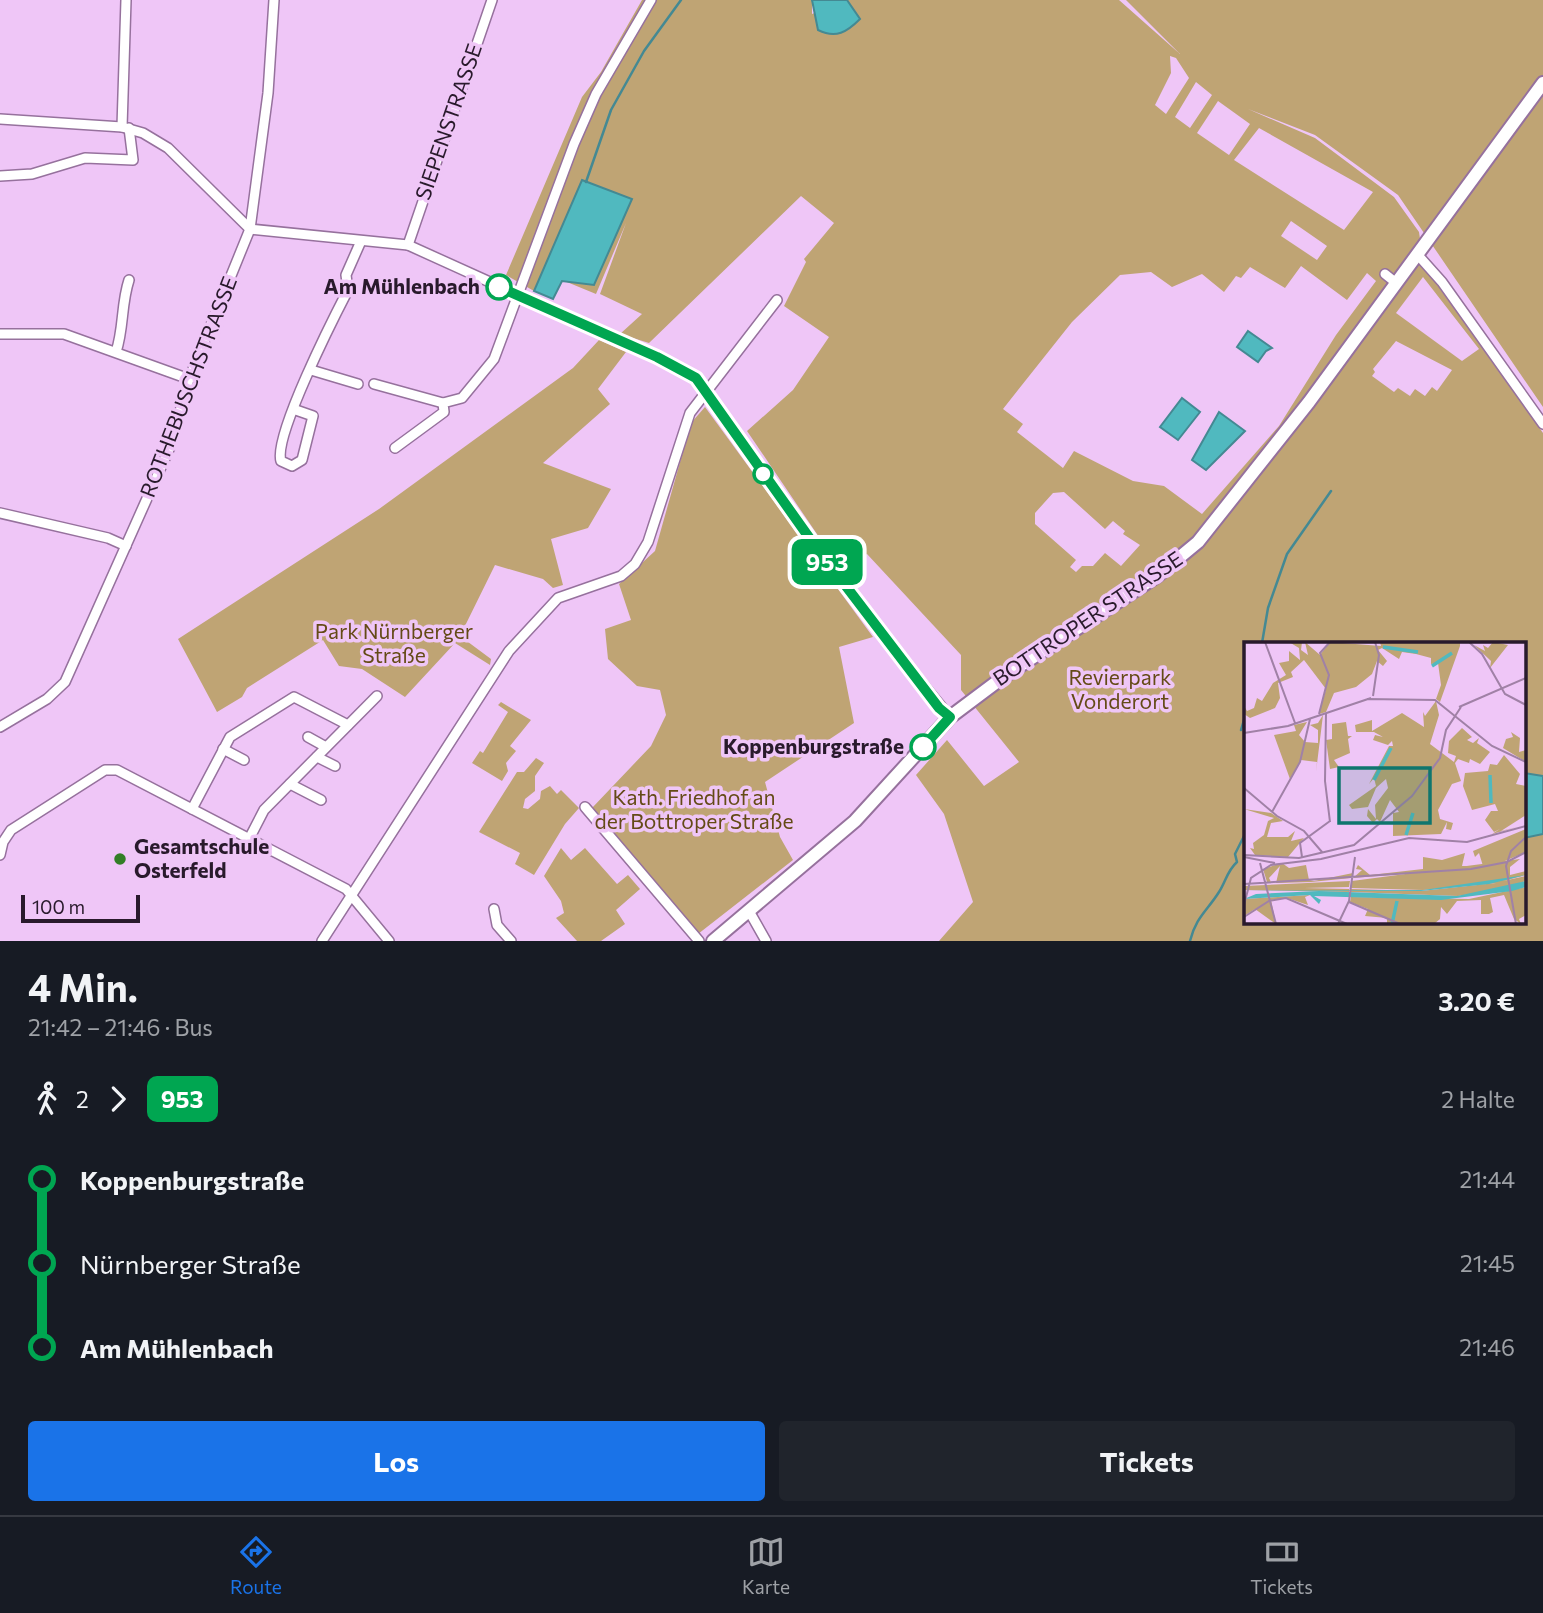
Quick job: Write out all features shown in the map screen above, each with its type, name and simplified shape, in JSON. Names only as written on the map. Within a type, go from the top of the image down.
[{"type":"main road","name":"BOTTROPER STRASSE","points":[[713,941],[855,821],[950,717],[1006,675],[1157,576],[1198,542],[1285,434],[1390,278],[1417,254],[1543,83]]},
{"type":"street","points":[[0,176],[32,174],[85,158],[133,160],[125,128],[125,0]]},
{"type":"street","name":"ROTHEBUSCHSTRASSE","points":[[0,727],[47,699],[65,682],[170,447],[189,379],[250,229],[268,93],[274,0]]},
{"type":"street","name":"SIEPENSTRASSE","points":[[408,245],[492,0]]},
{"type":"street","points":[[374,384],[443,403],[462,398],[485,373],[499,347],[574,144],[596,94],[651,0]]},
{"type":"street","points":[[0,119],[125,128],[150,135],[168,148],[250,229],[408,245],[684,370],[696,378],[870,620],[939,708],[950,717]]},
{"type":"street","points":[[293,409],[313,416],[302,460],[292,466],[284,464],[279,456],[293,409],[348,290],[346,275],[360,241]]},
{"type":"street","points":[[1417,254],[1442,282],[1543,424]]},
{"type":"street","points":[[116,352],[122,333],[122,302],[129,280]]},
{"type":"street","points":[[322,941],[509,651],[558,598],[614,579],[640,558],[648,542],[686,422],[705,393],[777,300]]},
{"type":"street","points":[[0,334],[64,334],[189,379]]},
{"type":"street","points":[[311,370],[358,384]]},
{"type":"street","points":[[396,448],[444,412],[443,403]]},
{"type":"street","points":[[0,513],[100,536],[126,546]]},
{"type":"street","points":[[249,839],[264,810],[377,696]]},
{"type":"street","points":[[192,809],[230,737],[294,697],[348,725]]},
{"type":"street","points":[[307,737],[326,747]]},
{"type":"street","points":[[223,749],[244,760]]},
{"type":"street","points":[[317,757],[335,766]]},
{"type":"street","points":[[0,855],[3,842],[11,830],[105,771],[117,770],[352,893],[389,941]]},
{"type":"street","points":[[290,783],[321,800]]},
{"type":"street","points":[[586,807],[699,941]]},
{"type":"street","points":[[494,909],[497,925],[511,941]]},
{"type":"street","points":[[749,911],[766,941]]},
{"type":"green space","name":"Revierpark Vonderort","points":[[642,0],[812,0],[812,14],[847,0],[1119,0],[1180,54],[1126,0],[1543,0],[1543,407],[1398,195],[1315,135],[1248,109],[1315,138],[1394,197],[1419,232],[1424,266],[1543,433],[1543,776],[1526,773],[1526,642],[1244,642],[1244,923],[1526,923],[1526,838],[1543,834],[1543,941],[939,941],[973,902],[944,814],[916,775],[947,740],[984,786],[1019,762],[961,690],[961,655],[867,554],[840,568],[747,431],[793,390],[829,337],[784,306],[806,262],[804,259],[834,223],[801,196],[649,343],[620,334],[642,314],[600,294],[626,223],[596,294],[562,280],[582,180],[534,291],[506,275],[582,97],[601,72]],"holes":[[[1170,56],[1176,58],[1189,78],[1166,114],[1155,105],[1171,73]],[[1196,82],[1212,95],[1190,128],[1175,117]],[[1218,101],[1250,124],[1229,155],[1197,133]],[[1259,128],[1373,192],[1344,230],[1234,160]],[[1291,221],[1327,246],[1317,260],[1281,236]],[[1301,266],[1347,300],[1367,273],[1376,281],[1336,335],[1279,426],[1202,514],[1164,486],[1133,481],[1074,451],[1063,468],[1017,432],[1023,424],[1003,409],[1072,322],[1120,275],[1151,272],[1172,287],[1202,274],[1224,292],[1236,276],[1241,278],[1250,267],[1285,288]],[[1423,277],[1479,349],[1462,361],[1396,313]],[[1396,341],[1452,370],[1437,391],[1432,387],[1425,396],[1415,389],[1410,396],[1398,388],[1394,392],[1372,376],[1375,372],[1373,369]],[[1064,492],[1105,529],[1113,521],[1125,531],[1123,534],[1140,545],[1121,566],[1105,553],[1093,566],[1082,566],[1076,572],[1070,567],[1076,560],[1035,524],[1035,513],[1053,493]]]},
{"type":"green space","name":"Park Nürnberger Straße","points":[[599,340],[626,352],[598,389],[610,404],[543,463],[611,489],[588,528],[551,539],[563,585],[553,588],[543,579],[495,565],[460,636],[491,659],[490,665],[455,643],[405,697],[362,669],[339,666],[323,640],[247,688],[242,697],[217,712],[178,639],[379,509],[573,368]]},
{"type":"green space","name":"Kath. Friedhof an der Bottroper Straße","points":[[705,407],[873,637],[839,647],[854,723],[765,782],[780,837],[793,860],[698,934],[592,808],[651,746],[666,715],[660,690],[637,686],[608,659],[605,629],[631,620],[619,584],[655,551],[691,423]]},
{"type":"green space","points":[[501,702],[531,720],[510,746],[516,751],[506,763],[508,771],[502,781],[472,763],[480,751],[483,753],[508,712],[498,705]]},
{"type":"green space","points":[[536,758],[544,763],[535,776],[535,791],[525,799],[523,808],[528,809],[540,799],[541,791],[550,786],[557,794],[561,790],[579,808],[565,824],[534,875],[515,864],[520,853],[479,832],[517,772],[524,772]]},
{"type":"green space","points":[[561,848],[571,860],[585,848],[617,884],[628,875],[640,889],[616,910],[625,924],[601,941],[577,941],[556,918],[564,913],[561,901],[544,876]]},
{"type":"shaded area","points":[[812,0],[847,0],[860,19],[841,33],[824,33],[818,30]]},
{"type":"shaded area","points":[[582,180],[632,199],[594,285],[562,281],[553,299],[534,291]]},
{"type":"shaded area","points":[[1248,331],[1272,348],[1266,351],[1258,362],[1237,347]]},
{"type":"shaded area","points":[[1182,398],[1200,412],[1178,440],[1160,427]]},
{"type":"shaded area","points":[[1219,412],[1245,431],[1206,470],[1192,460]]},
{"type":"shaded area","points":[[1526,773],[1543,776],[1543,834],[1526,838]]},
{"type":"waterway","points":[[586,182],[611,110],[644,51],[681,0]]},
{"type":"waterway","points":[[1262,642],[1268,608],[1287,554],[1331,491]]},
{"type":"waterway","points":[[1241,730],[1244,720]]},
{"type":"waterway","points":[[1190,941],[1199,920],[1237,862],[1235,854],[1244,836]]},
{"type":"bus line","name":"953","points":[[499,287],[604,336],[657,357],[696,378],[870,620],[939,708],[950,717],[923,747]]},
{"type":"place","name":"Am Mühlenbach","points":[[499,287]]},
{"type":"place","name":"Koppenburgstraße","points":[[923,747]]},
{"type":"place","name":"Gesamtschule Osterfeld","points":[[120,859]]}]
